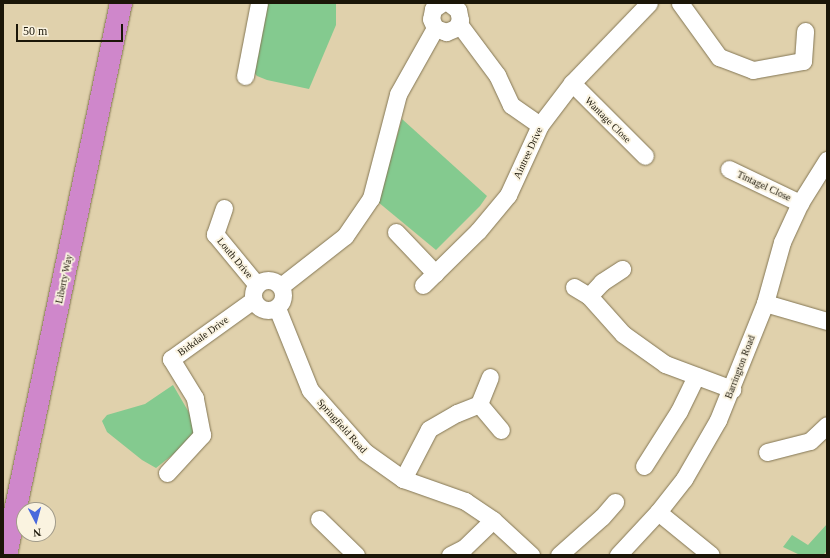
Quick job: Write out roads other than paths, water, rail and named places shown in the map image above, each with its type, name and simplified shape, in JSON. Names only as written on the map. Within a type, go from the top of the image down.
[{"type":"highway","name":"Liberty Way","points":[[6,555],[121,3]]},
{"type":"street","points":[[244,76],[259,3]]},
{"type":"street","name":"Aintree Drive","points":[[423,285],[478,231],[508,195],[540,126],[572,83],[649,3]]},
{"type":"street","points":[[680,3],[719,57],[753,70],[803,61],[806,31]]},
{"type":"street","points":[[459,24],[446,32],[435,28],[430,19],[443,4],[460,15],[459,24],[497,75],[511,106],[540,126]]},
{"type":"street","points":[[281,286],[345,236],[372,198],[398,94],[435,28]]},
{"type":"street","name":"Wantage Close","points":[[572,83],[645,156]]},
{"type":"street","name":"Barrington Road","points":[[618,555],[658,512],[702,451],[732,390],[765,303],[782,242],[800,203],[827,160]]},
{"type":"street","name":"Tintagel Close","points":[[729,169],[800,203]]},
{"type":"street","name":"Louth Drive","points":[[224,208],[215,234],[255,292]]},
{"type":"street","points":[[396,232],[435,273]]},
{"type":"street","points":[[589,296],[602,282],[622,269]]},
{"type":"street","points":[[272,280],[281,286],[284,296],[277,308],[261,309],[255,292],[272,280]]},
{"type":"street","points":[[574,287],[589,296],[629,339],[665,364],[732,390]]},
{"type":"street","name":"Birkdale Drive","points":[[167,473],[202,435],[195,398],[171,359],[255,292]]},
{"type":"street","points":[[765,303],[827,321]]},
{"type":"street","name":"Springfield Road","points":[[277,308],[310,390],[365,452],[403,479],[465,501],[493,520],[531,555]]},
{"type":"street","points":[[644,466],[672,422],[696,376]]},
{"type":"street","points":[[403,479],[429,428],[479,404],[490,377]]},
{"type":"street","points":[[479,404],[501,430]]},
{"type":"street","points":[[767,452],[810,441],[827,425]]},
{"type":"street","points":[[559,555],[602,517],[615,502]]},
{"type":"street","points":[[658,512],[711,555]]},
{"type":"street","points":[[319,519],[356,555]]},
{"type":"street","points":[[450,555],[464,548],[493,520]]}]
